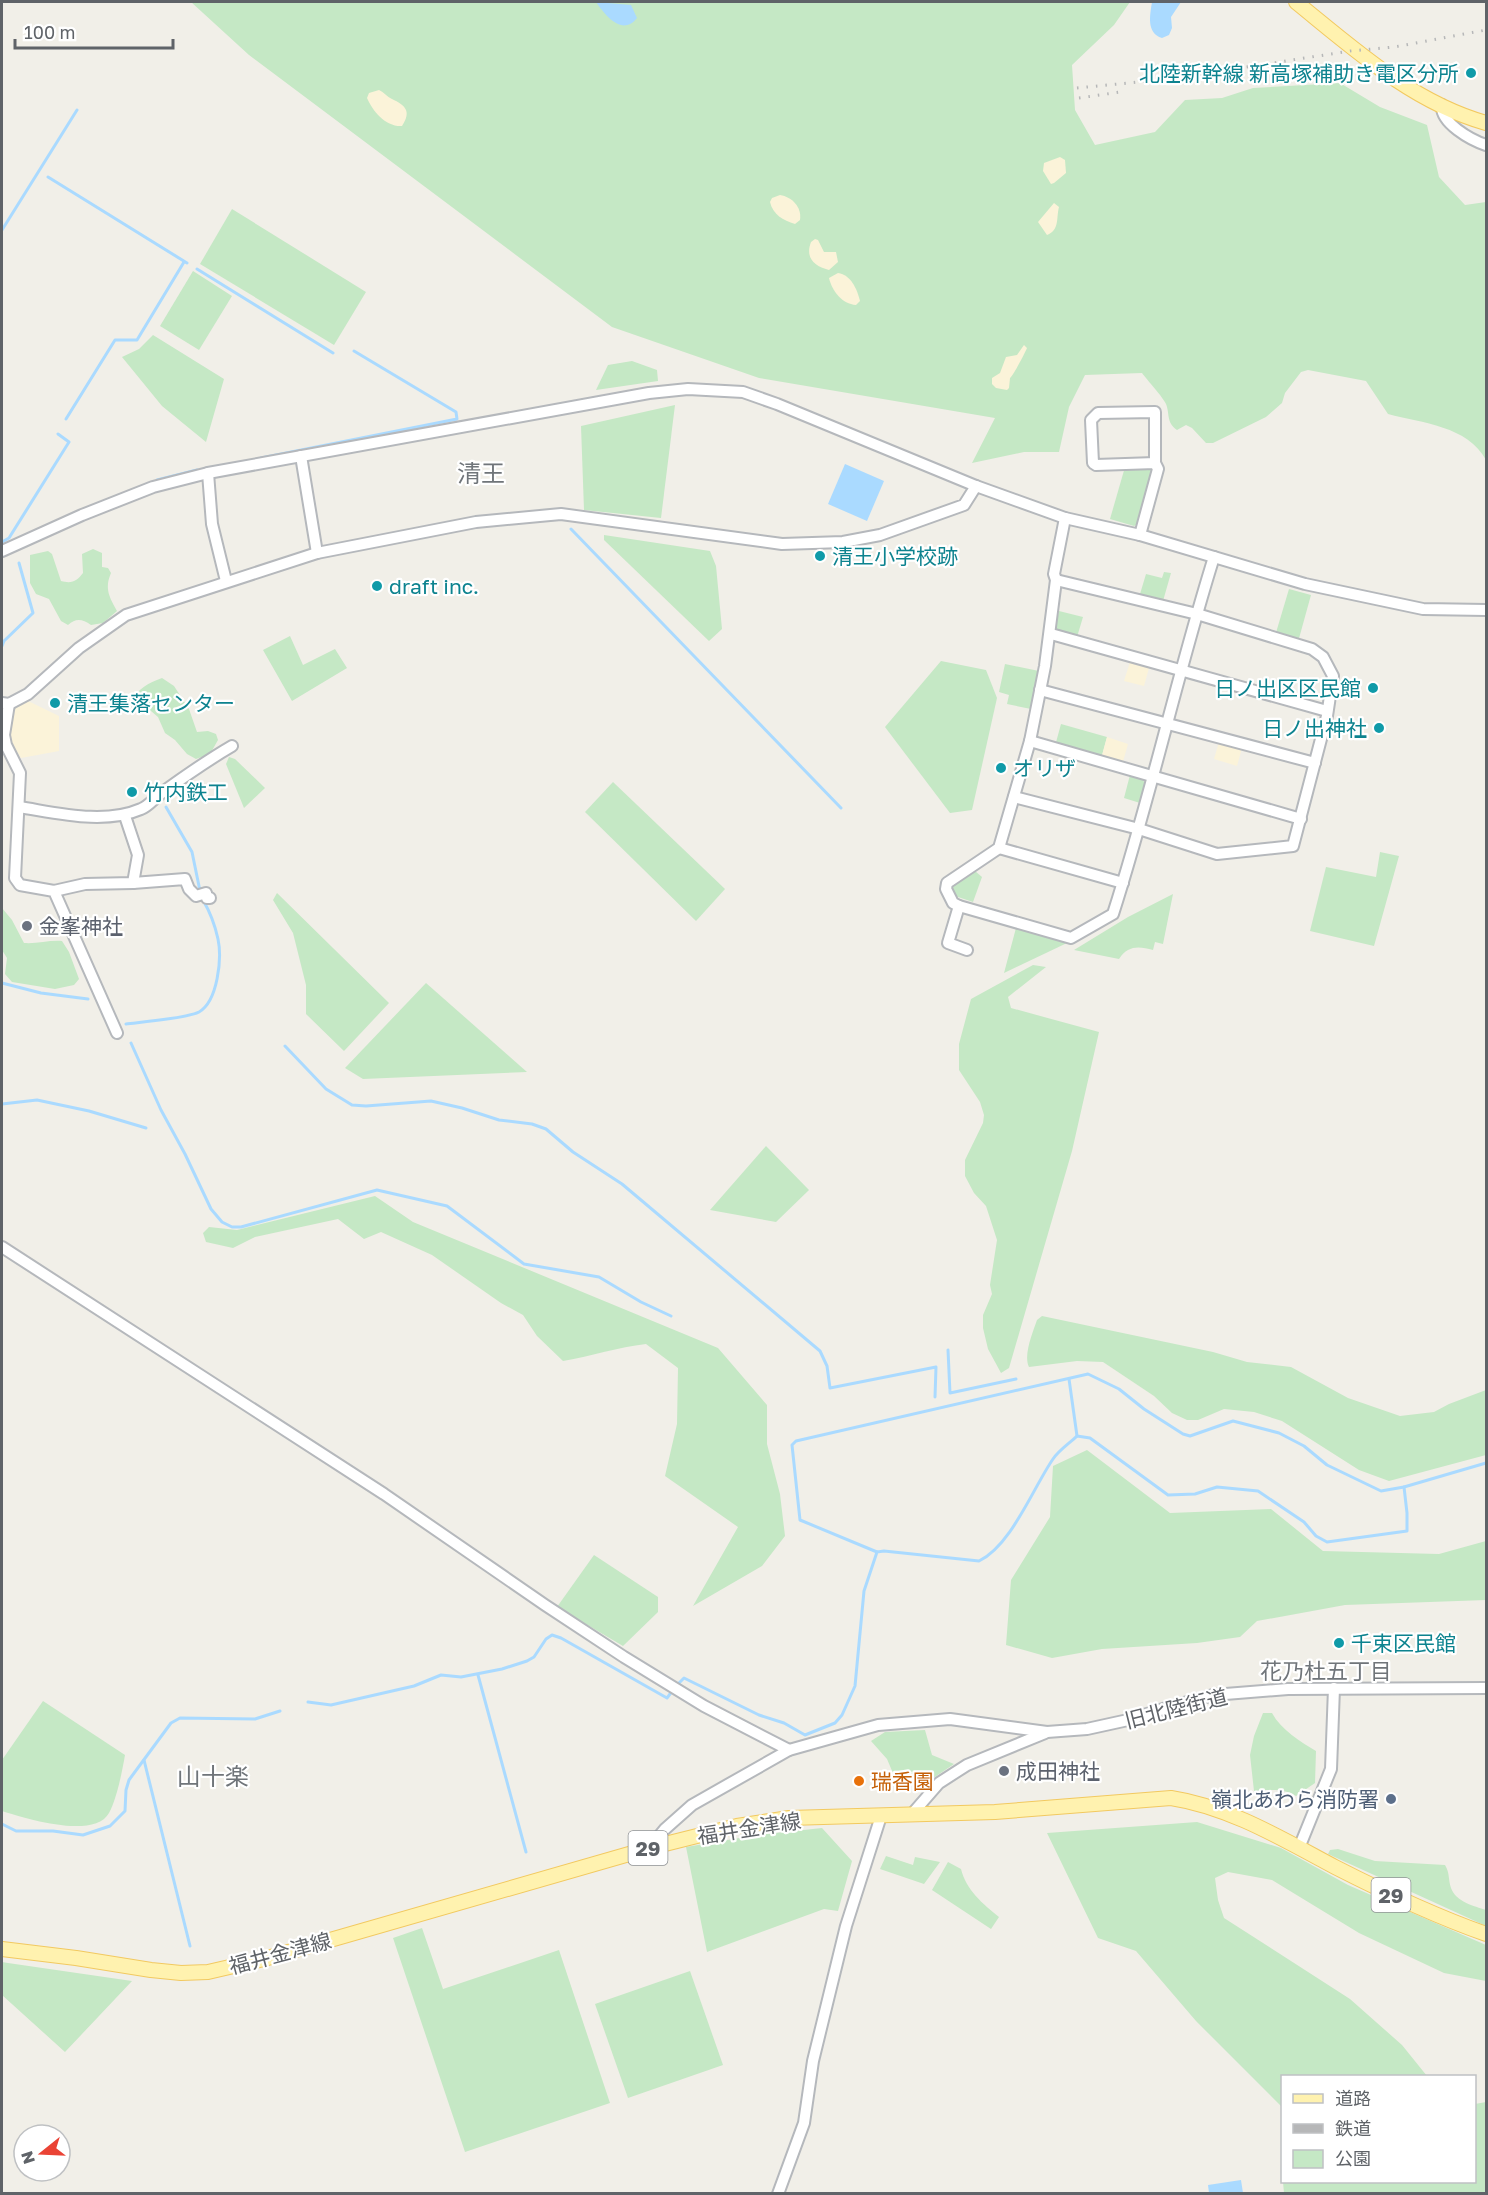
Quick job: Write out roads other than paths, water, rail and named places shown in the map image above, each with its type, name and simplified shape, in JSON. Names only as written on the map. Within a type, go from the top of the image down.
[{"type":"main road","points":[[1296,2],[1375,67],[1424,97],[1486,123]]},
{"type":"main road","name":"福井金津線","points":[[2,1948],[151,1970],[182,1973],[208,1972],[264,1959],[657,1846],[736,1826],[778,1819],[995,1812],[1171,1798],[1230,1815],[1397,1897],[1486,1934]]},
{"type":"street","points":[[1442,105],[1441,111],[1444,118],[1476,141],[1486,145]]},
{"type":"street","points":[[2,551],[82,515],[153,487],[208,473],[649,393],[688,389],[743,392],[976,486],[1065,518],[1140,535],[1305,584],[1423,609],[1486,610]]},
{"type":"street","points":[[1140,535],[1158,469],[1155,463],[1155,412],[1098,413],[1092,420],[1093,463],[1096,465],[1155,463]]},
{"type":"street","points":[[301,456],[317,553]]},
{"type":"street","points":[[208,473],[212,524],[226,581]]},
{"type":"street","points":[[210,898],[207,898],[206,893],[196,896],[189,889],[185,879],[85,884],[54,891],[20,885],[15,878],[20,773],[6,746],[5,703],[28,694],[79,648],[126,615],[317,553],[476,522],[561,514],[782,544],[843,542],[880,535],[964,505],[976,486]]},
{"type":"street","points":[[1065,518],[1054,574],[1056,580],[1051,634],[1030,741],[999,848],[947,883],[946,889],[953,903],[959,906],[1071,938],[1113,914],[1215,557]]},
{"type":"street","points":[[1014,797],[1138,829],[1217,854],[1293,846],[1328,716],[1333,676],[1323,657],[1312,649],[1197,614],[1056,580]]},
{"type":"street","points":[[1051,634],[1327,711]]},
{"type":"street","points":[[1040,690],[1315,763]]},
{"type":"street","points":[[1030,741],[1301,819]]},
{"type":"street","points":[[19,807],[81,817],[125,816],[144,809],[159,794],[232,746]]},
{"type":"street","points":[[125,816],[138,855],[133,883]]},
{"type":"street","points":[[999,848],[1123,883]]},
{"type":"street","points":[[54,891],[117,1033]]},
{"type":"street","points":[[959,906],[948,944],[967,950]]},
{"type":"street","points":[[2,1246],[384,1494],[624,1657],[704,1706],[789,1750]]},
{"type":"street","points":[[1299,1848],[1331,1769],[1334,1688]]},
{"type":"street","name":"旧北陸街道","points":[[657,1846],[660,1835],[665,1829],[692,1805],[789,1750],[878,1725],[950,1719],[1047,1732],[1087,1729],[1128,1720],[1213,1695],[1288,1689],[1486,1688]]},
{"type":"street","name":"旧北陸街道","points":[[912,1814],[939,1783],[967,1765],[1047,1732]]},
{"type":"street","points":[[778,2193],[804,2123],[813,2061],[846,1926],[881,1816]]},
{"type":"water","points":[[596,2],[631,5],[637,18],[631,23],[620,25],[609,18]]},
{"type":"water","points":[[1152,2],[1181,2],[1171,17],[1172,28],[1169,35],[1162,38],[1157,36],[1151,28]]},
{"type":"water","points":[[845,464],[884,481],[867,521],[828,504]]},
{"type":"water","points":[[1241,2180],[1243,2193],[1209,2193],[1208,2185]]},
{"type":"waterway","points":[[2,230],[77,110]]},
{"type":"waterway","points":[[48,177],[187,263]]},
{"type":"waterway","points":[[66,419],[115,340],[137,340],[184,262]]},
{"type":"waterway","points":[[197,269],[333,353]]},
{"type":"waterway","points":[[261,458],[457,419],[456,412],[354,351]]},
{"type":"waterway","points":[[2,542],[9,538],[69,442],[58,434]]},
{"type":"waterway","points":[[157,480],[197,470]]},
{"type":"waterway","points":[[571,529],[841,808]]},
{"type":"waterway","points":[[2,646],[4,641],[33,613],[19,563]]},
{"type":"waterway","points":[[166,807],[192,852],[200,891]]},
{"type":"waterway","points":[[126,1024],[193,1014],[199,1012],[211,999],[219,968],[219,947],[214,924],[203,900]]},
{"type":"waterway","points":[[2,983],[41,993],[88,999]]},
{"type":"waterway","points":[[131,1043],[161,1110],[211,1209],[222,1222],[232,1227],[241,1227],[377,1190],[447,1206],[524,1264],[599,1277],[641,1302],[671,1316]]},
{"type":"waterway","points":[[285,1046],[326,1089],[352,1105],[431,1101],[499,1120],[532,1124],[546,1129],[573,1152],[622,1184],[820,1351],[827,1366],[830,1388],[936,1367],[935,1397]]},
{"type":"waterway","points":[[2,1104],[37,1100],[89,1111],[146,1128]]},
{"type":"waterway","points":[[948,1350],[950,1393],[1016,1379]]},
{"type":"waterway","points":[[877,1552],[800,1520],[792,1445],[796,1441],[1088,1374],[1119,1389],[1144,1409],[1183,1434],[1190,1436],[1233,1421],[1279,1433],[1304,1446],[1327,1465],[1381,1491],[1404,1487]]},
{"type":"waterway","points":[[1069,1379],[1077,1436]]},
{"type":"waterway","points":[[677,1685],[684,1678],[759,1715],[784,1723],[805,1735],[835,1723],[842,1715],[855,1686],[864,1591],[877,1552],[979,1561],[991,1554],[1001,1543],[1053,1459],[1077,1436],[1090,1438],[1168,1495],[1195,1494],[1217,1487],[1258,1491],[1304,1522],[1316,1536],[1327,1542],[1407,1531],[1404,1487],[1486,1463]]},
{"type":"waterway","points":[[308,1702],[331,1705],[414,1686],[441,1675],[461,1677],[502,1669],[534,1657],[546,1639],[552,1635],[667,1698],[673,1690]]},
{"type":"waterway","points":[[478,1675],[526,1852]]},
{"type":"waterway","points":[[2,1824],[16,1831],[53,1831],[83,1835],[110,1826],[125,1811],[129,1780],[171,1723],[180,1718],[255,1719],[280,1711]]},
{"type":"waterway","points":[[144,1760],[190,1946]]},
{"type":"railway","points":[[1077,88],[1170,79],[1350,51],[1394,47],[1486,30]]},
{"type":"railway","points":[[1079,98],[1120,92]]},
{"type":"place","name":"北陸新幹線 新高塚補助き電区分所","points":[[1471,73]]},
{"type":"place","name":"清王小学校跡","points":[[820,556]]},
{"type":"place","name":"draft inc.","points":[[377,586]]},
{"type":"place","name":"日ノ出区区民館","points":[[1373,688]]},
{"type":"place","name":"清王集落センター","points":[[55,703]]},
{"type":"place","name":"日ノ出神社","points":[[1379,728]]},
{"type":"place","name":"オリザ","points":[[1001,768]]},
{"type":"place","name":"竹内鉄工","points":[[132,792]]},
{"type":"place","name":"金峯神社","points":[[27,926]]},
{"type":"place","name":"千束区民館","points":[[1339,1643]]},
{"type":"place","name":"成田神社","points":[[1004,1771]]},
{"type":"place","name":"瑞香園","points":[[859,1781]]},
{"type":"place","name":"嶺北あわら消防署","points":[[1391,1799]]},
{"type":"district","name":"清王","points":[[481,472]]},
{"type":"district","name":"花乃杜五丁目","points":[[1326,1670]]},
{"type":"district","name":"山十楽","points":[[213,1775]]}]
